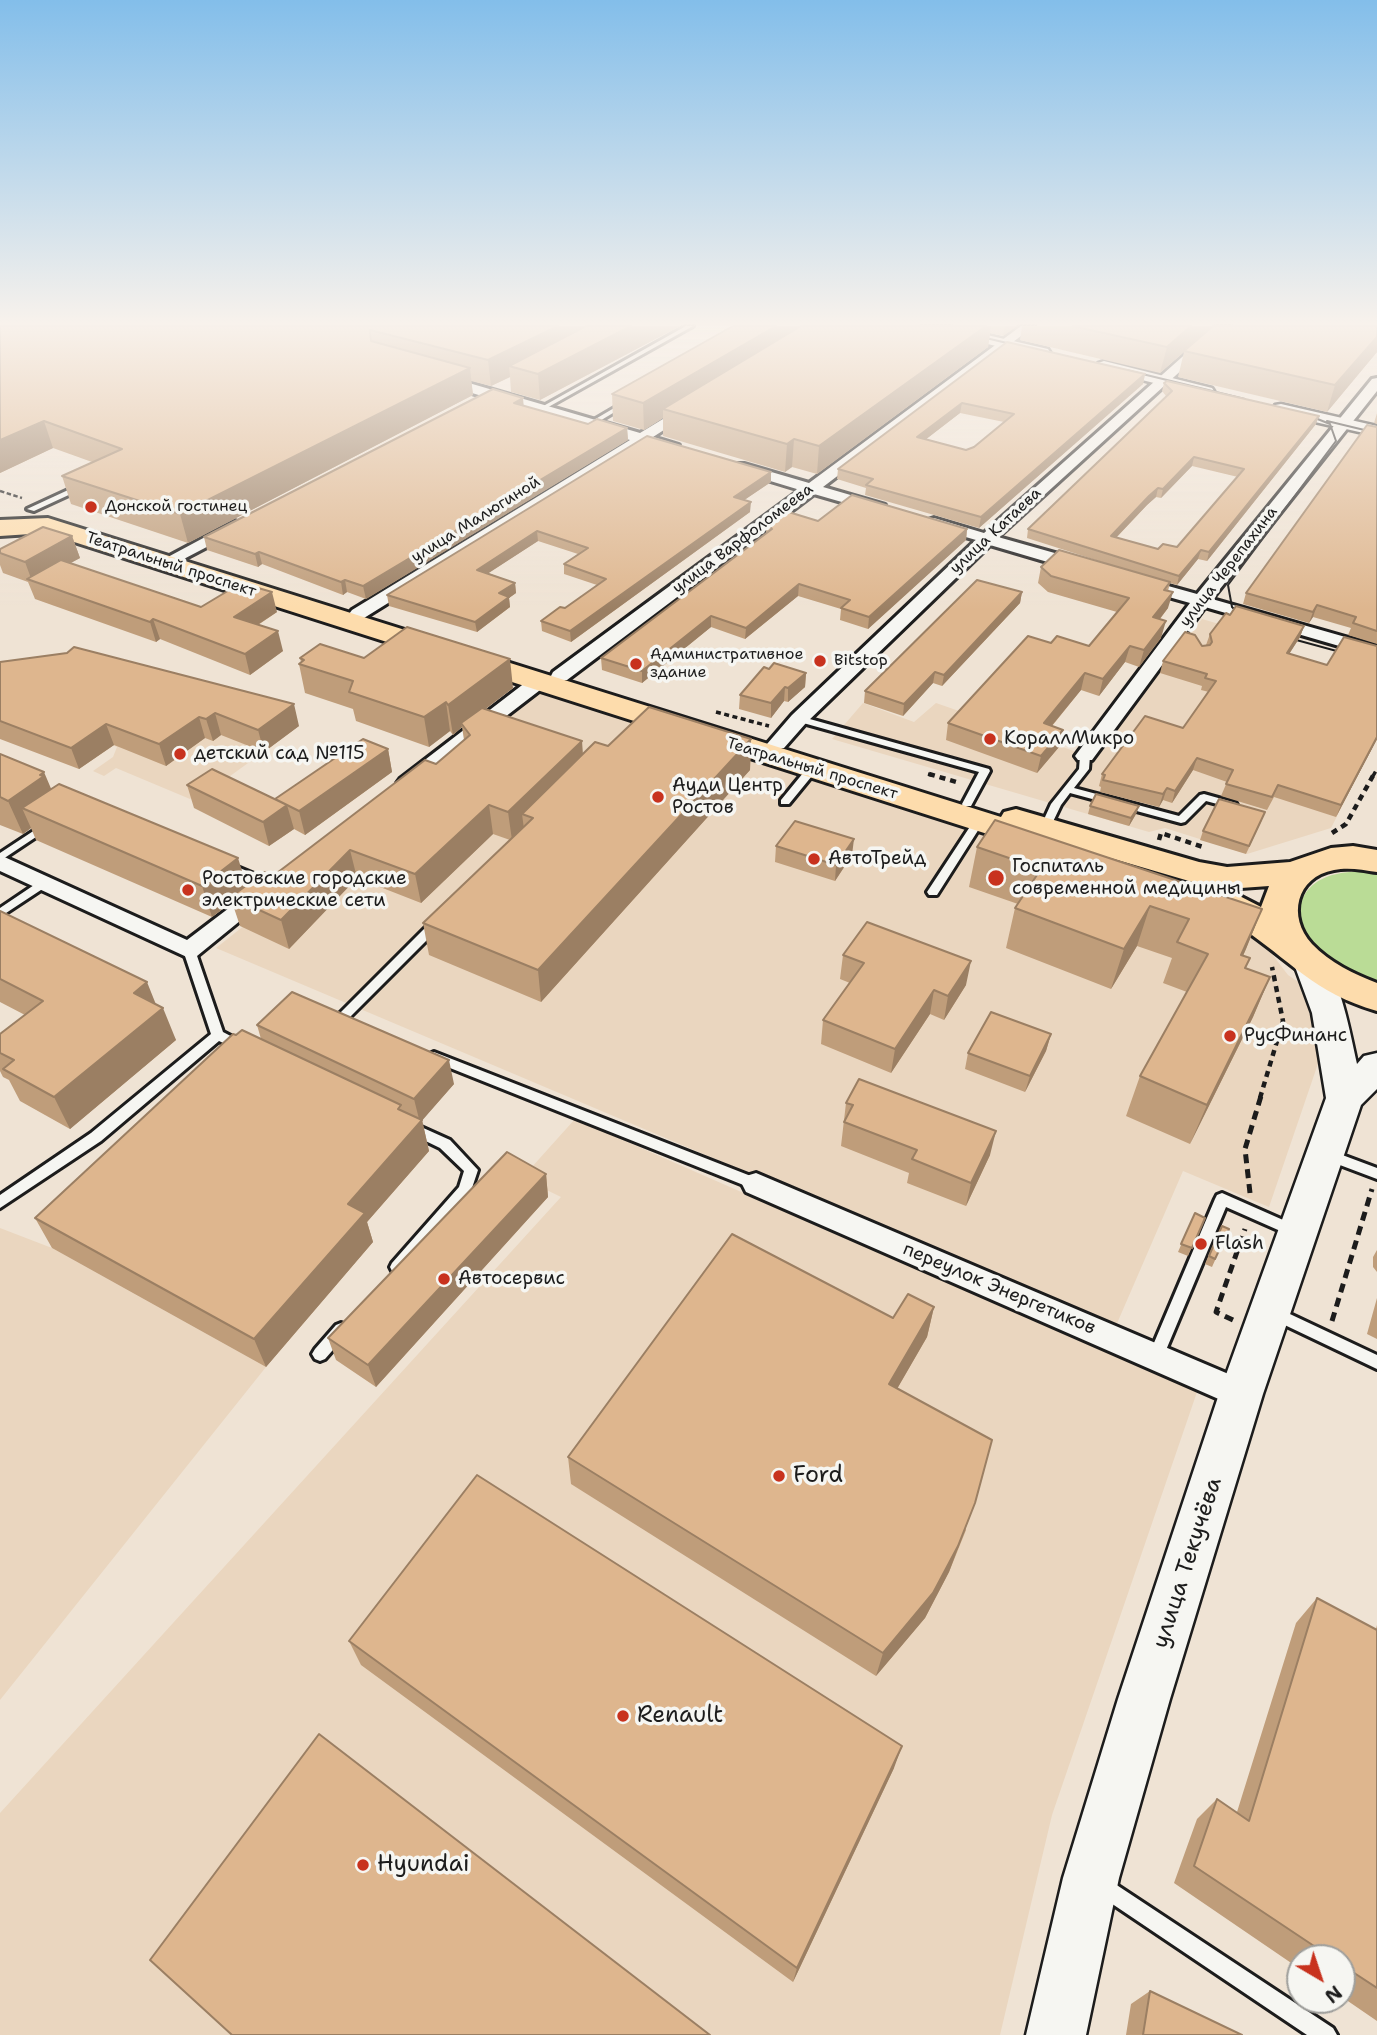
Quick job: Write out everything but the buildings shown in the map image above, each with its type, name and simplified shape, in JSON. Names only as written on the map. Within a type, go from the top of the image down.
[{"type":"main road","name":"Театральный проспект","points":[[14,513],[358,614],[548,680],[640,721],[973,812],[1045,828],[1197,873],[1227,878],[1299,873],[1318,864],[1364,859]]},
{"type":"main road","name":"Театральный проспект","points":[[14,513],[548,680],[777,744],[1193,888],[1248,915],[1289,955],[1342,984],[1377,998]]},
{"type":"main road","points":[[1364,859],[1377,835]]},
{"type":"main road","points":[[1289,955],[1279,921],[1278,901],[1283,887],[1299,873]]},
{"type":"main road","name":"улица Текучёва","points":[[1056,2035],[1091,1878],[1241,1394],[1326,1154],[1361,1082],[1329,1013],[1289,955]]},
{"type":"street","points":[[581,421],[693,454]]},
{"type":"street","name":"улица Малюгиной","points":[[358,614],[670,421]]},
{"type":"street","name":"улица Варфоломеева","points":[[389,796],[899,421]]},
{"type":"street","name":"улица Катаева","points":[[777,744],[799,719],[987,539],[1115,421]]},
{"type":"street","points":[[1332,421],[1377,431]]},
{"type":"street","name":"улица Черепахина","points":[[1085,756],[1186,630],[1201,601],[1347,421]]},
{"type":"street","points":[[719,461],[899,513]]},
{"type":"street","points":[[174,558],[248,519]]},
{"type":"street","points":[[924,521],[1094,570]]},
{"type":"street","points":[[1134,581],[1377,652]]},
{"type":"street","points":[[0,860],[189,950],[278,882]]},
{"type":"street","name":"переулок Энергетиков","points":[[756,1184],[1241,1394]]},
{"type":"lane","points":[[591,424],[596,421]]},
{"type":"lane","points":[[14,513],[92,483]]},
{"type":"lane","points":[[799,719],[985,771],[973,812],[933,892]]},
{"type":"lane","points":[[1045,828],[1067,789],[1084,769],[1085,756]]},
{"type":"lane","points":[[785,802],[812,769]]},
{"type":"lane","points":[[1067,789],[1181,820],[1204,797],[1243,808]]},
{"type":"lane","points":[[0,860],[56,819]]},
{"type":"lane","points":[[212,860],[278,882]]},
{"type":"lane","points":[[0,914],[46,881]]},
{"type":"lane","points":[[350,1027],[338,1022],[443,917]]},
{"type":"lane","points":[[189,950],[218,1035],[256,1053]]},
{"type":"lane","points":[[0,1202],[96,1137],[218,1035]]},
{"type":"lane","points":[[424,1054],[756,1184]]},
{"type":"lane","points":[[384,1282],[465,1190],[471,1170],[444,1144],[394,1120]]},
{"type":"lane","points":[[1326,1154],[1377,1174]]},
{"type":"lane","points":[[1156,1357],[1222,1199],[1297,1233]]},
{"type":"lane","points":[[1271,1311],[1377,1362]]},
{"type":"lane","points":[[320,1354],[347,1323]]},
{"type":"lane","points":[[1091,1878],[1326,2035]]},
{"type":"path","points":[[1321,837],[1346,824],[1377,769]]},
{"type":"path","points":[[1159,841],[1161,833],[1207,849]]},
{"type":"path","points":[[1216,1312],[1251,1213],[1250,1177],[1245,1149],[1283,1021],[1272,967],[1289,955]]},
{"type":"path","points":[[1327,1338],[1377,1174]]},
{"type":"shaded area","points":[[1202,619],[1294,646],[1283,665],[1377,732],[1377,738],[1331,828],[1247,854],[1165,828],[1149,832],[832,739],[863,703],[914,722],[936,703],[1094,758]]},
{"type":"shaded area","points":[[541,690],[1246,920],[1288,975],[1337,1008],[1269,1207],[1183,1171],[1115,1328],[216,948]]},
{"type":"shaded area","name":"детский сад №115","points":[[176,712],[251,747],[244,752],[255,758],[208,792],[203,790],[190,799],[116,768],[104,776],[93,771],[113,757],[117,747],[98,739]]},
{"type":"shaded area","points":[[575,1119],[1197,1392],[1052,1815],[1000,2035],[0,2035],[0,1813],[561,1197],[522,1178]]},
{"type":"shaded area","points":[[0,1228],[52,1248],[266,1367],[0,1700]]},
{"type":"green space","points":[[1377,872],[1377,986],[1345,972],[1316,951],[1307,940],[1300,916],[1305,894],[1312,885],[1323,878],[1341,873]]},
{"type":"tram line","points":[[1249,623],[1232,607],[1228,585],[1336,441],[1330,424],[1322,421]]},
{"type":"tram line","points":[[1327,421],[1377,433]]},
{"type":"tram line","points":[[1278,635],[1377,662]]},
{"type":"place","name":"Донской гостинец","points":[[91,507]]},
{"type":"place","name":"Bitstop","points":[[820,661]]},
{"type":"place","name":"Административное здание","points":[[636,664]]},
{"type":"place","name":"КораллМикро","points":[[990,739]]},
{"type":"place","name":"детский сад №115","points":[[180,754]]},
{"type":"place","name":"Ауди Центр Ростов","points":[[658,797]]},
{"type":"place","name":"АвтоТрейд","points":[[814,859]]},
{"type":"place","name":"Госпиталь современной медицины","points":[[996,878]]},
{"type":"place","name":"Ростовские городские электрические сети","points":[[188,890]]},
{"type":"place","name":"РусФинанс","points":[[1230,1036]]},
{"type":"place","name":"Flash","points":[[1201,1244]]},
{"type":"place","name":"Автосервис","points":[[444,1279]]},
{"type":"place","name":"Ford","points":[[779,1476]]},
{"type":"place","name":"Renault","points":[[623,1716]]},
{"type":"place","name":"Hyundai","points":[[363,1865]]}]
